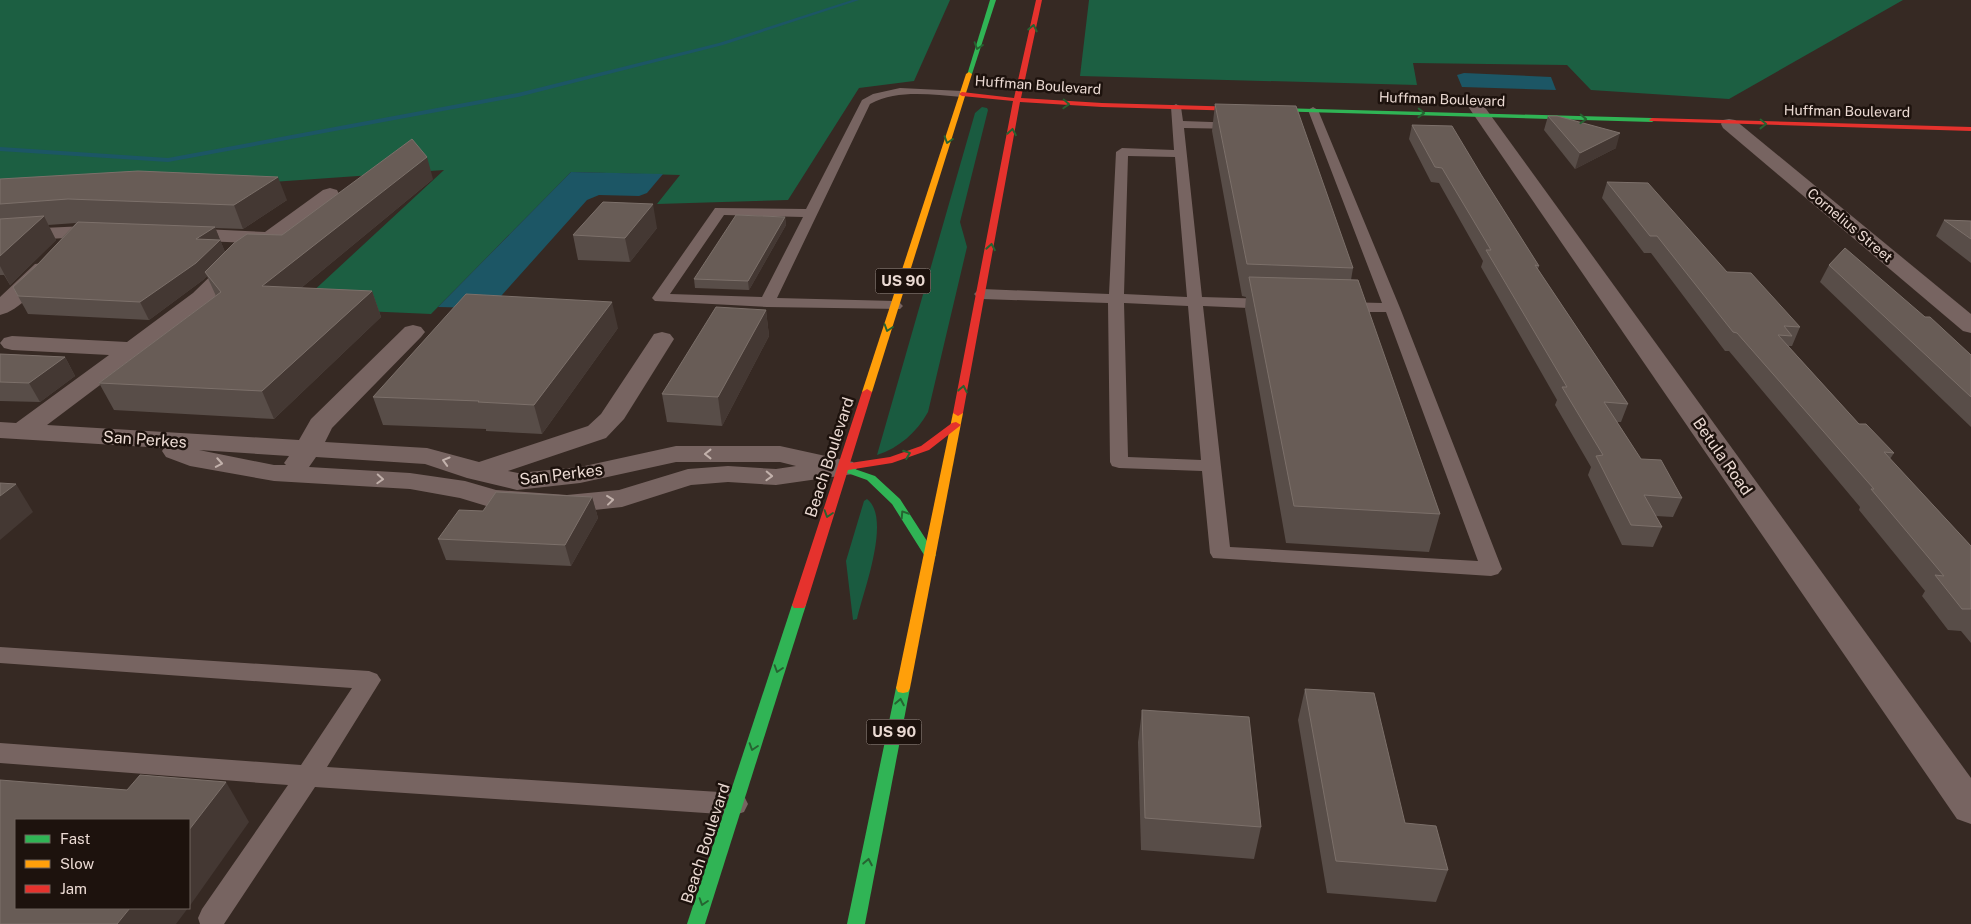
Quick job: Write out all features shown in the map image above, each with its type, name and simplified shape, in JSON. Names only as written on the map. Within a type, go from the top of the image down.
[{"type":"main road","name":"Beach Boulevard","points":[[696,924],[993,0]]},
{"type":"main road","name":"US 90","points":[[856,924],[982,294],[1018,95],[1039,0]]},
{"type":"main road","name":"Huffman Boulevard","points":[[1018,95],[1036,90]]},
{"type":"main road","name":"Huffman Boulevard","points":[[962,94],[1018,95],[1176,107],[1971,117]]},
{"type":"main road","name":"Huffman Boulevard","points":[[1377,101],[1415,102],[1479,110],[1729,124],[1971,129]]},
{"type":"main road","points":[[1313,110],[1311,106],[1316,104],[1393,106],[1415,102]]},
{"type":"main road","points":[[843,468],[892,460],[925,448],[956,425]]},
{"type":"main road","points":[[843,468],[871,478],[896,502],[930,555]]},
{"type":"street","name":"Betula Road","points":[[1479,110],[1971,808]]},
{"type":"street","name":"Cornelius Street","points":[[1729,124],[1971,326]]},
{"type":"street","name":"San Perkes","points":[[11,430],[132,349],[201,298],[236,262],[330,194]]},
{"type":"street","points":[[0,236],[80,231],[123,231]]},
{"type":"street","points":[[0,308],[16,296],[80,231]]},
{"type":"street","points":[[162,233],[268,238]]},
{"type":"street","points":[[290,474],[308,449],[320,424],[413,332]]},
{"type":"street","points":[[453,488],[479,471],[597,432],[611,420],[662,339]]},
{"type":"street","points":[[12,343],[132,349]]},
{"type":"street","name":"San Perkes","points":[[11,430],[427,456],[517,482],[580,475],[676,454],[780,454],[843,468]]},
{"type":"street","points":[[139,438],[200,460],[274,473],[410,481],[453,488],[493,499],[567,504],[622,498],[688,477],[728,474],[776,477],[843,468]]},
{"type":"lane","points":[[767,302],[866,102],[884,95],[902,92],[962,94]]},
{"type":"lane","points":[[1176,107],[1220,553],[1491,569],[1392,308],[1315,128],[1313,110]]},
{"type":"lane","points":[[1178,124],[1254,126]]},
{"type":"lane","points":[[1180,154],[1122,152],[1116,298],[1119,462],[1212,466]]},
{"type":"lane","points":[[811,213],[720,211],[660,298],[895,306]]},
{"type":"lane","points":[[982,294],[1284,304]]},
{"type":"lane","points":[[1333,306],[1392,308]]},
{"type":"lane","points":[[0,655],[369,680],[308,776],[212,918]]},
{"type":"lane","points":[[0,753],[308,776],[735,804]]},
{"type":"green space","points":[[0,0],[950,0],[914,81],[859,88],[788,200],[657,204],[680,175],[571,172],[431,314],[295,308],[444,170],[0,201]]},
{"type":"green space","points":[[1089,0],[1903,0],[1729,99],[1591,90],[1567,65],[1413,63],[1417,85],[1080,76]]},
{"type":"green space","points":[[982,107],[988,110],[960,222],[967,247],[928,412],[913,433],[900,444],[877,455],[975,113]]},
{"type":"green space","points":[[867,499],[874,509],[877,522],[874,556],[857,619],[853,620],[846,561],[864,501]]},
{"type":"water","points":[[1464,73],[1551,77],[1556,90],[1462,87],[1457,75]]},
{"type":"water","points":[[571,172],[663,174],[647,193],[639,196],[599,195],[587,200],[494,304],[481,308],[438,307]]},
{"type":"building","points":[[1215,104],[1296,106],[1353,268],[1247,264]]},
{"type":"building","points":[[1548,116],[1557,116],[1620,133],[1580,153]]},
{"type":"building","points":[[1412,125],[1452,126],[1539,266],[1535,265],[1628,404],[1604,402],[1641,459],[1661,460],[1682,498],[1644,495],[1662,527],[1631,525],[1596,456],[1603,455],[1562,387],[1567,387],[1486,250],[1491,250],[1442,168],[1435,167]]},
{"type":"building","points":[[412,139],[427,157],[262,286],[372,291],[262,391],[99,383],[221,292],[205,272],[234,243],[247,234],[282,235]]},
{"type":"building","points":[[138,171],[278,177],[234,205],[68,199],[0,204],[0,179]]},
{"type":"building","points":[[1607,182],[1648,183],[1727,272],[1751,273],[1800,327],[1784,326],[1792,336],[1778,335],[1859,424],[1866,424],[1894,453],[1884,452],[1971,546],[1971,609],[1962,609],[1935,575],[1944,576],[1871,489],[1874,489],[1737,333],[1733,332],[1657,236],[1650,236]]},
{"type":"building","points":[[603,202],[653,204],[625,238],[573,235]]},
{"type":"building","points":[[736,215],[785,217],[748,281],[694,279]]},
{"type":"building","points":[[44,216],[0,256],[0,219]]},
{"type":"building","points":[[1944,220],[1971,221],[1971,239]]},
{"type":"building","points":[[78,222],[215,227],[196,239],[220,240],[196,263],[140,302],[18,296],[13,287]]},
{"type":"building","points":[[1845,248],[1925,317],[1930,317],[1971,355],[1971,397],[1829,265]]},
{"type":"building","points":[[1249,277],[1358,280],[1440,514],[1294,506]]},
{"type":"building","points":[[466,294],[612,302],[534,405],[373,397]]},
{"type":"building","points":[[716,307],[766,310],[718,397],[662,394]]},
{"type":"building","points":[[0,354],[65,357],[29,383],[0,382]]},
{"type":"building","points":[[0,483],[16,484],[0,496]]},
{"type":"building","points":[[496,492],[592,497],[565,545],[438,539],[459,510],[483,511]]},
{"type":"building","points":[[1305,689],[1374,693],[1405,823],[1436,826],[1448,870],[1336,861]]},
{"type":"building","points":[[1142,710],[1249,717],[1261,827],[1145,818]]},
{"type":"building","points":[[140,775],[226,782],[190,829],[190,819],[15,819],[15,909],[129,909],[117,924],[0,924],[0,780],[127,790]]},
{"type":"waterway","points":[[0,149],[168,160],[518,95],[721,44],[857,0]]},
{"type":"traffic: fast","points":[[969,74],[993,0]]},
{"type":"traffic: fast","points":[[1241,109],[1652,120]]},
{"type":"traffic: fast","points":[[843,468],[871,478],[896,502],[930,555]]},
{"type":"traffic: fast","points":[[696,924],[799,605]]},
{"type":"traffic: fast","points":[[856,924],[903,688]]},
{"type":"traffic: slow","points":[[867,392],[969,74]]},
{"type":"traffic: slow","points":[[903,688],[958,413]]},
{"type":"traffic: jam","points":[[958,413],[1019,89],[1039,0]]},
{"type":"traffic: jam","points":[[962,94],[1067,103],[1241,109]]},
{"type":"traffic: jam","points":[[1652,120],[1971,129]]},
{"type":"traffic: jam","points":[[799,605],[867,392]]},
{"type":"traffic: jam","points":[[844,467],[892,460],[925,448],[956,425]]}]
